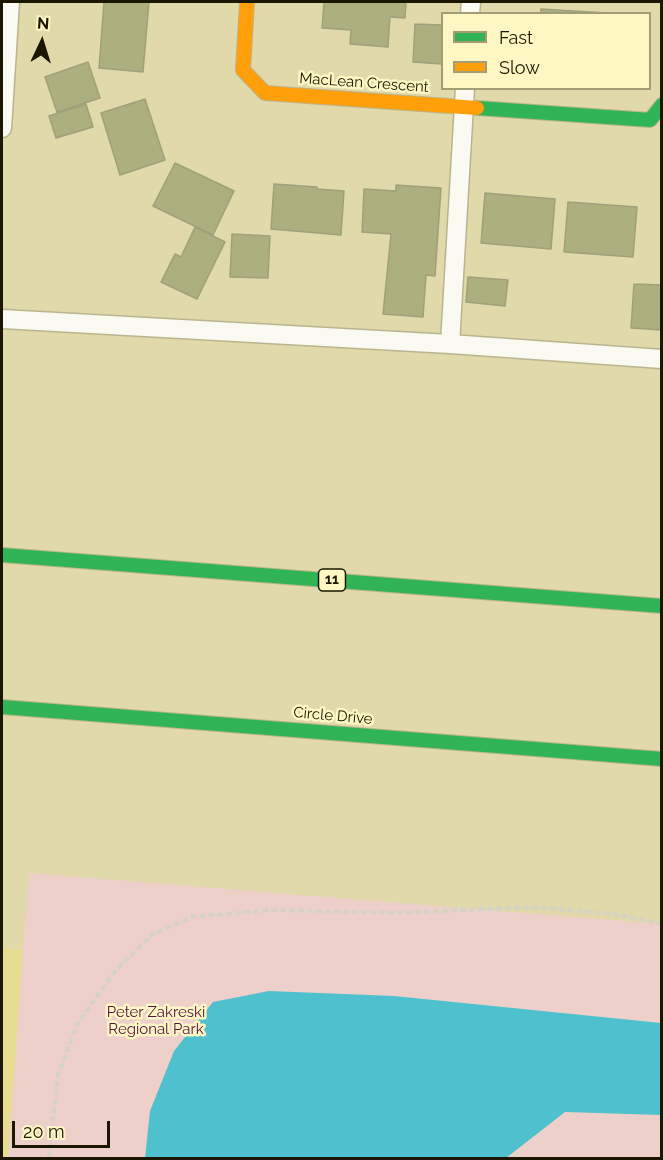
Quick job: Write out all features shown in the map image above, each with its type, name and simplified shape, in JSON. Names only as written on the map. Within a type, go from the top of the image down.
[{"type":"main road","name":"MacLean Crescent","points":[[247,2],[243,70],[265,93],[465,97],[650,120],[662,105]]},
{"type":"main road","name":"11","points":[[2,555],[662,606]]},
{"type":"main road","name":"Circle Drive","points":[[2,707],[662,759]]},
{"type":"main road","points":[[2,714],[138,717]]},
{"type":"lane","points":[[2,128],[10,2]]},
{"type":"lane","points":[[450,344],[465,97]]},
{"type":"lane","points":[[2,319],[450,344],[662,359]]},
{"type":"path","points":[[49,1158],[58,1075],[79,1021],[116,970],[153,934],[192,918],[271,910],[397,913],[531,907],[614,914],[662,924]]},
{"type":"shaded area","points":[[2,948],[23,950],[8,1158],[2,1158]]},
{"type":"green space","name":"Peter Zakreski Regional Park","points":[[29,873],[661,924],[661,1158],[8,1158]]},
{"type":"water","points":[[269,991],[394,996],[661,1023],[661,1115],[565,1112],[506,1158],[145,1158],[150,1111],[174,1051],[213,1002]]},
{"type":"building","points":[[104,2],[149,2],[143,72],[99,68]]},
{"type":"building","points":[[324,2],[406,2],[405,18],[390,17],[388,47],[350,44],[351,30],[322,28]]},
{"type":"building","points":[[541,9],[590,12],[541,12]]},
{"type":"building","points":[[415,24],[441,25],[441,64],[413,62]]},
{"type":"building","points":[[88,62],[100,98],[57,112],[45,77]]},
{"type":"building","points":[[145,99],[165,160],[120,175],[101,113]]},
{"type":"building","points":[[86,104],[93,127],[56,138],[49,116]]},
{"type":"building","points":[[175,163],[234,191],[213,235],[153,206]]},
{"type":"building","points":[[274,184],[344,191],[341,235],[271,229]]},
{"type":"building","points":[[396,185],[441,188],[435,276],[426,275],[423,317],[383,314],[391,234],[362,232],[364,189],[396,191]]},
{"type":"building","points":[[485,193],[555,199],[551,249],[481,243]]},
{"type":"building","points":[[568,202],[637,207],[633,257],[564,252]]},
{"type":"building","points":[[195,227],[225,242],[197,299],[161,282],[175,254],[181,257]]},
{"type":"building","points":[[232,234],[270,236],[268,278],[230,277]]},
{"type":"building","points":[[468,277],[508,280],[505,306],[466,302]]},
{"type":"building","points":[[634,284],[662,285],[662,330],[631,328]]},
{"type":"traffic: fast","points":[[477,108],[650,120],[662,105]]},
{"type":"traffic: fast","points":[[2,555],[662,606]]},
{"type":"traffic: fast","points":[[2,707],[662,759]]},
{"type":"traffic: slow","points":[[247,2],[243,70],[265,93],[477,108]]}]
